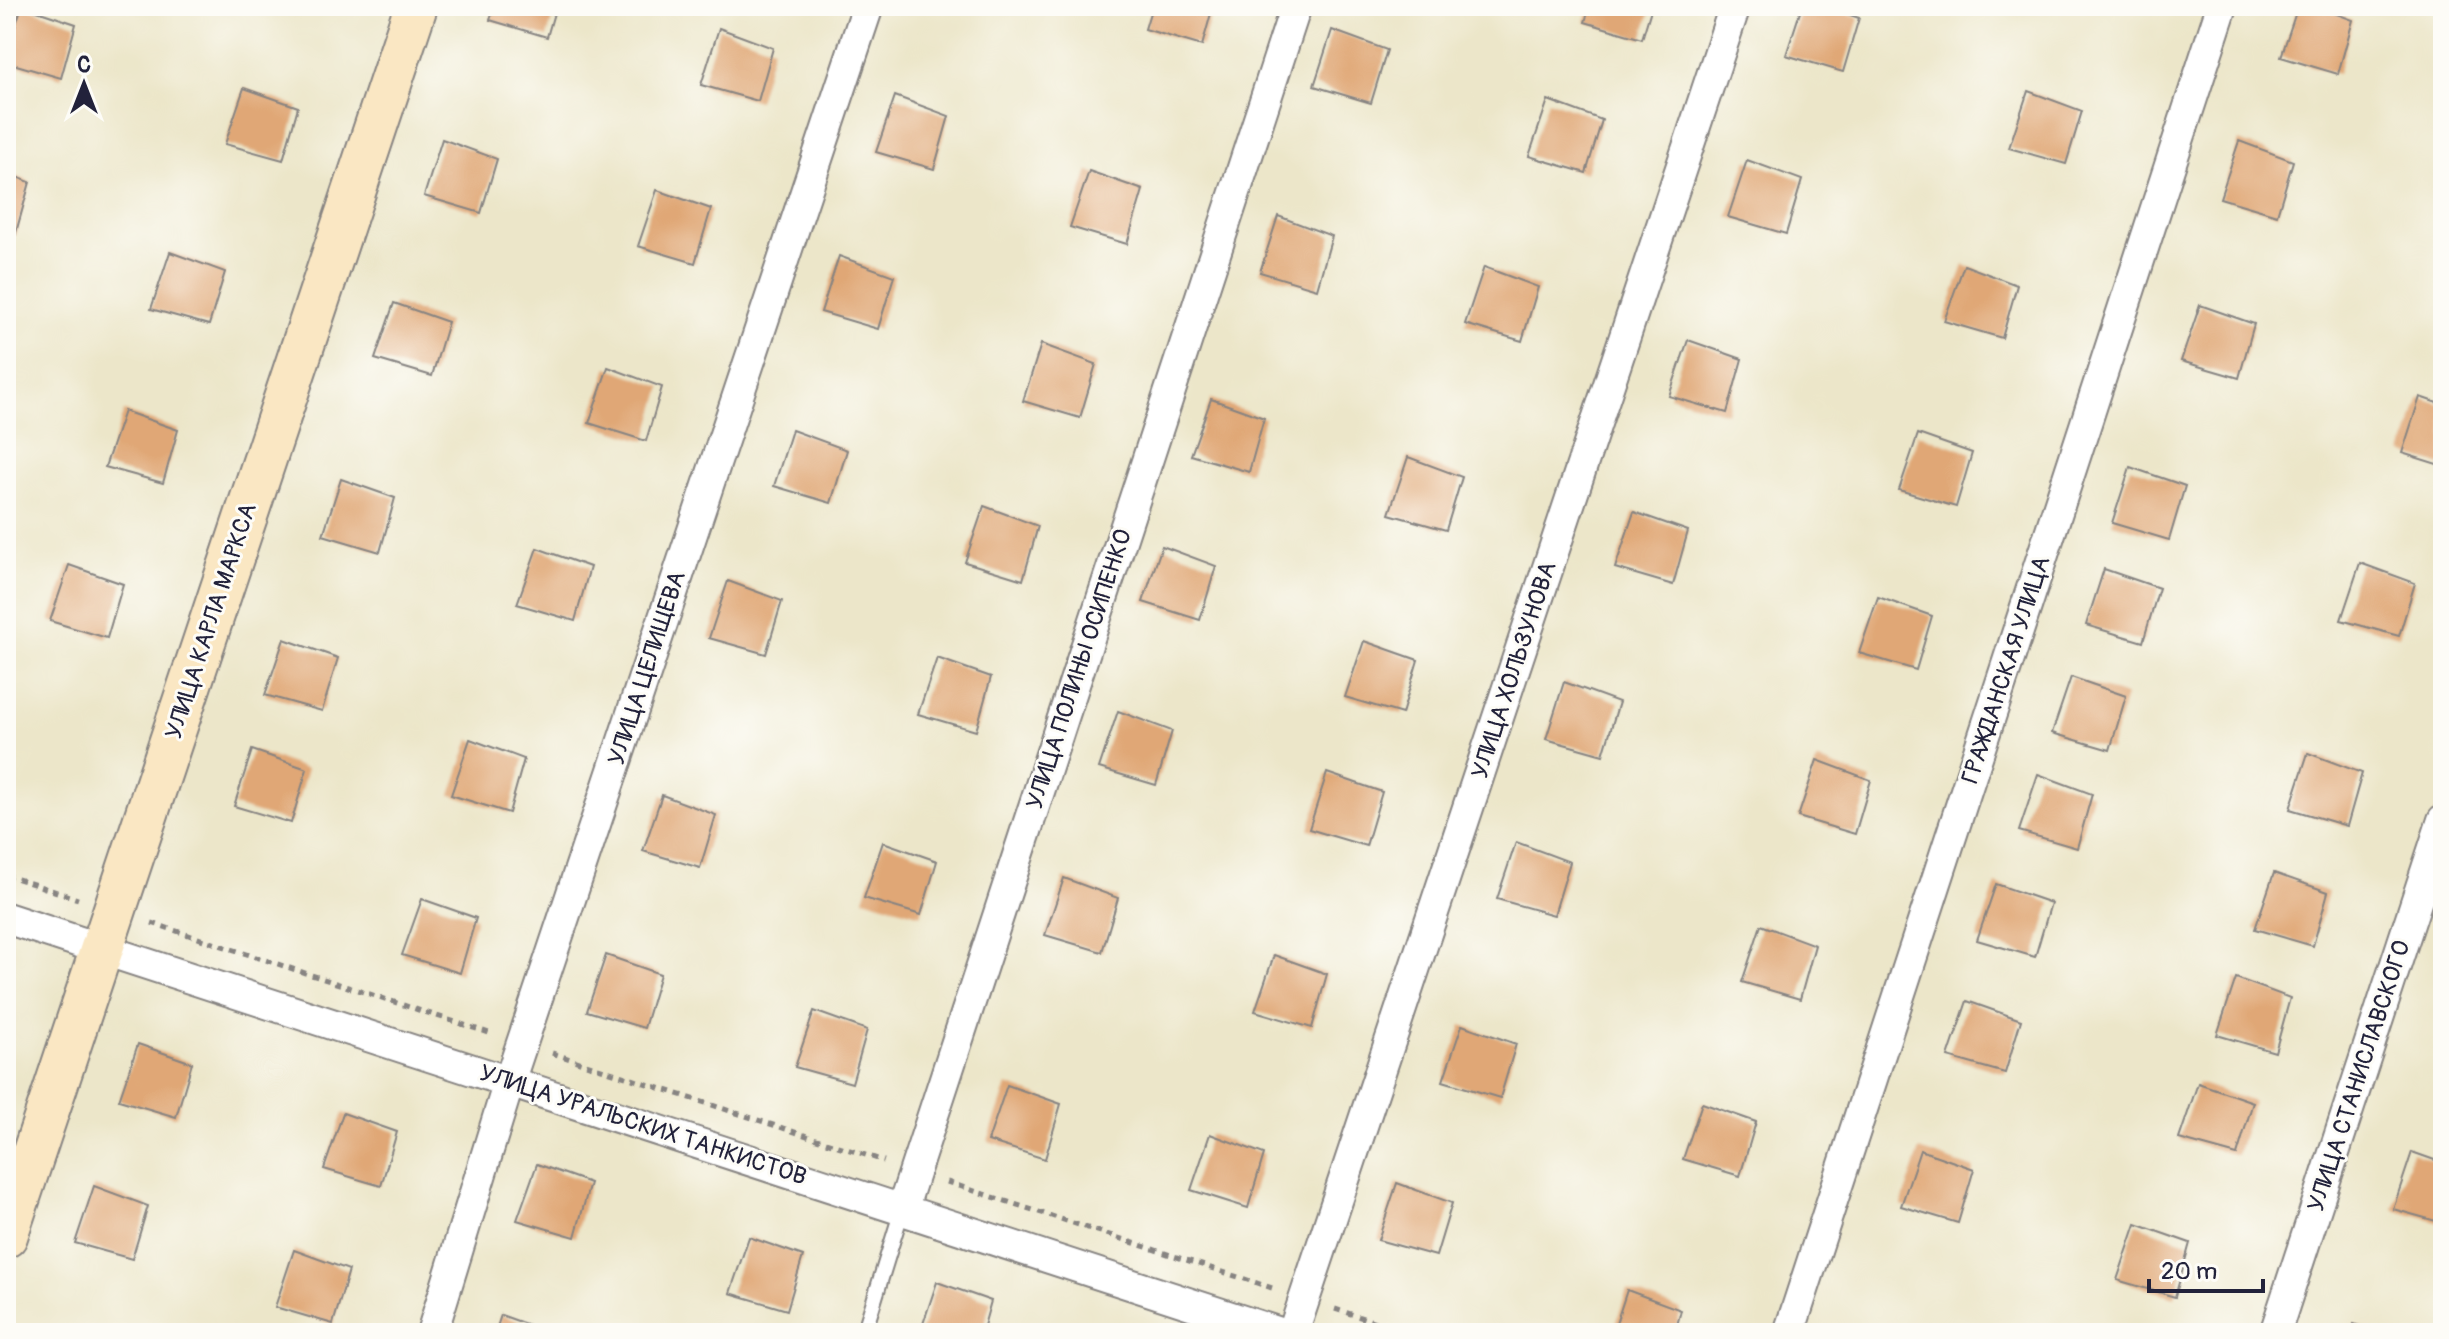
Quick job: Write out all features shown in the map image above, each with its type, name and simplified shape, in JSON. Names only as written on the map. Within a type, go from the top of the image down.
[{"type":"main road","name":"УЛИЦА КАРЛА МАРКСА","points":[[6,1236],[416,6]]},
{"type":"street","name":"УЛИЦА ЦЕЛИЩЕВА","points":[[432,1333],[509,1082],[868,6]]},
{"type":"street","name":"УЛИЦА ПОЛИНЫ ОСИПЕНКО","points":[[902,1210],[1296,6]]},
{"type":"street","name":"УЛИЦА ХОЛЬЗУНОВА","points":[[1293,1333],[1735,6]]},
{"type":"street","name":"ГРАЖДАНСКАЯ УЛИЦА","points":[[1789,1333],[2222,6]]},
{"type":"street","name":"УЛИЦА СТАНИСЛАВСКОГО","points":[[2275,1333],[2443,820]]},
{"type":"street","name":"УЛИЦА УРАЛЬСКИХ ТАНКИСТОВ","points":[[6,918],[108,930],[509,1082],[1280,1333]]},
{"type":"lane","name":"УЛИЦА ПОЛИНЫ ОСИПЕНКО","points":[[864,1333],[902,1210]]},
{"type":"path","points":[[6,875],[108,930],[522,1043],[1410,1333]]},
{"type":"building","points":[[22,6],[76,24],[61,78],[6,62]]},
{"type":"building","points":[[495,6],[556,6],[547,37],[490,20]]},
{"type":"building","points":[[1152,6],[1213,6],[1202,46],[1145,29]]},
{"type":"building","points":[[1590,6],[1652,6],[1642,39],[1585,22]]},
{"type":"building","points":[[1802,6],[1824,6],[1859,18],[1843,72],[1786,55]]},
{"type":"building","points":[[2298,6],[2315,6],[2353,20],[2338,74],[2281,57]]},
{"type":"building","points":[[719,28],[773,48],[758,101],[701,85]]},
{"type":"building","points":[[1332,30],[1387,50],[1371,103],[1314,86]]},
{"type":"building","points":[[244,88],[298,107],[283,160],[225,144]]},
{"type":"building","points":[[2028,91],[2082,111],[2066,164],[2009,148]]},
{"type":"building","points":[[895,96],[949,116],[934,169],[876,152]]},
{"type":"building","points":[[1548,100],[1602,120],[1586,173],[1529,156]]},
{"type":"building","points":[[442,139],[497,159],[481,213],[424,196]]},
{"type":"building","points":[[2239,141],[2293,161],[2277,215],[2220,198]]},
{"type":"building","points":[[1747,160],[1802,180],[1786,234],[1728,217]]},
{"type":"building","points":[[1089,171],[1143,190],[1127,244],[1070,227]]},
{"type":"building","points":[[6,173],[30,182],[15,236],[6,233]]},
{"type":"building","points":[[657,190],[711,209],[695,263],[638,246]]},
{"type":"building","points":[[1278,216],[1332,236],[1317,289],[1260,272]]},
{"type":"building","points":[[170,252],[225,272],[209,325],[151,309]]},
{"type":"building","points":[[839,256],[894,276],[878,329],[821,312]]},
{"type":"building","points":[[1964,265],[2017,285],[2002,338],[1944,321]]},
{"type":"building","points":[[1484,267],[1538,287],[1522,341],[1465,324]]},
{"type":"building","points":[[394,303],[448,322],[432,376],[375,359]]},
{"type":"building","points":[[2200,305],[2254,324],[2239,378],[2181,361]]},
{"type":"building","points":[[1688,340],[1742,359],[1727,413],[1669,396]]},
{"type":"building","points":[[1041,344],[1096,364],[1080,418],[1023,401]]},
{"type":"building","points":[[608,367],[662,387],[646,441],[589,423]]},
{"type":"building","points":[[2420,397],[2443,405],[2443,466],[2402,453]]},
{"type":"building","points":[[1211,399],[1264,418],[1249,472],[1191,455]]},
{"type":"building","points":[[124,411],[178,430],[163,483],[105,467]]},
{"type":"building","points":[[792,430],[847,450],[831,503],[774,486]]},
{"type":"building","points":[[1918,434],[1972,453],[1956,507],[1899,490]]},
{"type":"building","points":[[1408,457],[1462,477],[1446,530],[1389,514]]},
{"type":"building","points":[[2130,467],[2185,486],[2169,540],[2112,523]]},
{"type":"building","points":[[341,479],[395,498],[380,552],[323,535]]},
{"type":"building","points":[[984,506],[1038,526],[1023,580],[965,562]]},
{"type":"building","points":[[1634,512],[1688,531],[1673,585],[1615,568]]},
{"type":"building","points":[[1162,546],[1216,566],[1200,620],[1143,602]]},
{"type":"building","points":[[537,548],[590,567],[575,621],[517,604]]},
{"type":"building","points":[[2360,563],[2415,583],[2399,636],[2341,620]]},
{"type":"building","points":[[69,565],[123,584],[107,638],[50,621]]},
{"type":"building","points":[[2104,569],[2159,588],[2143,642],[2086,625]]},
{"type":"building","points":[[728,581],[782,601],[766,654],[709,638]]},
{"type":"building","points":[[1878,597],[1932,616],[1916,670],[1859,653]]},
{"type":"building","points":[[284,639],[338,658],[322,711],[265,695]]},
{"type":"building","points":[[1364,641],[1418,660],[1402,714],[1345,697]]},
{"type":"building","points":[[937,658],[991,677],[976,731],[918,714]]},
{"type":"building","points":[[2071,677],[2126,696],[2110,750],[2052,733]]},
{"type":"building","points":[[1564,682],[1619,702],[1603,755],[1546,739]]},
{"type":"building","points":[[1118,711],[1172,731],[1156,785],[1099,768]]},
{"type":"building","points":[[470,739],[524,759],[509,813],[451,795]]},
{"type":"building","points":[[252,750],[307,769],[291,823],[234,806]]},
{"type":"building","points":[[2308,753],[2362,773],[2347,826],[2290,809]]},
{"type":"building","points":[[1817,760],[1871,780],[1855,834],[1798,817]]},
{"type":"building","points":[[1327,773],[1382,792],[1366,846],[1309,829]]},
{"type":"building","points":[[2038,774],[2092,794],[2077,848],[2019,831]]},
{"type":"building","points":[[662,795],[716,815],[700,868],[643,851]]},
{"type":"building","points":[[883,842],[937,861],[921,915],[864,898]]},
{"type":"building","points":[[1516,842],[1570,862],[1554,915],[1497,899]]},
{"type":"building","points":[[2274,873],[2328,892],[2313,946],[2255,929]]},
{"type":"building","points":[[1064,878],[1118,898],[1102,952],[1045,935]]},
{"type":"building","points":[[1996,884],[2051,903],[2035,957],[1977,940]]},
{"type":"building","points":[[422,899],[476,918],[460,973],[402,955]]},
{"type":"building","points":[[1761,925],[1815,945],[1800,999],[1742,982]]},
{"type":"building","points":[[606,955],[660,974],[644,1028],[587,1011]]},
{"type":"building","points":[[1274,955],[1327,974],[1312,1028],[1255,1011]]},
{"type":"building","points":[[2236,978],[2290,998],[2275,1052],[2217,1035]]},
{"type":"building","points":[[1967,1001],[2021,1020],[2005,1073],[1948,1057]]},
{"type":"building","points":[[814,1011],[867,1030],[852,1083],[795,1067]]},
{"type":"building","points":[[1462,1025],[1516,1044],[1500,1098],[1443,1081]]},
{"type":"building","points":[[138,1044],[192,1063],[176,1117],[119,1100]]},
{"type":"building","points":[[2198,1083],[2253,1102],[2237,1155],[2179,1139]]},
{"type":"building","points":[[1007,1085],[1061,1104],[1045,1159],[988,1141]]},
{"type":"building","points":[[1702,1103],[1756,1122],[1740,1176],[1683,1159]]},
{"type":"building","points":[[343,1113],[397,1132],[381,1186],[324,1169]]},
{"type":"building","points":[[1210,1134],[1264,1154],[1248,1208],[1191,1190]]},
{"type":"building","points":[[1920,1150],[1974,1169],[1958,1223],[1901,1206]]},
{"type":"building","points":[[2412,1152],[2443,1163],[2443,1223],[2393,1209]]},
{"type":"building","points":[[537,1164],[590,1183],[575,1237],[517,1220]]},
{"type":"building","points":[[1397,1183],[1452,1203],[1436,1256],[1378,1240]]},
{"type":"building","points":[[94,1186],[148,1206],[132,1259],[75,1243]]},
{"type":"building","points":[[2136,1224],[2190,1243],[2175,1297],[2117,1280]]},
{"type":"building","points":[[749,1237],[803,1256],[787,1310],[730,1293]]},
{"type":"building","points":[[294,1250],[349,1270],[333,1324],[275,1307]]},
{"type":"building","points":[[937,1282],[991,1301],[982,1333],[920,1333]]},
{"type":"building","points":[[1627,1290],[1681,1310],[1675,1333],[1613,1333]]},
{"type":"building","points":[[501,1315],[551,1333],[495,1333]]},
{"type":"building","points":[[2354,1324],[2378,1333],[2352,1333]]}]
